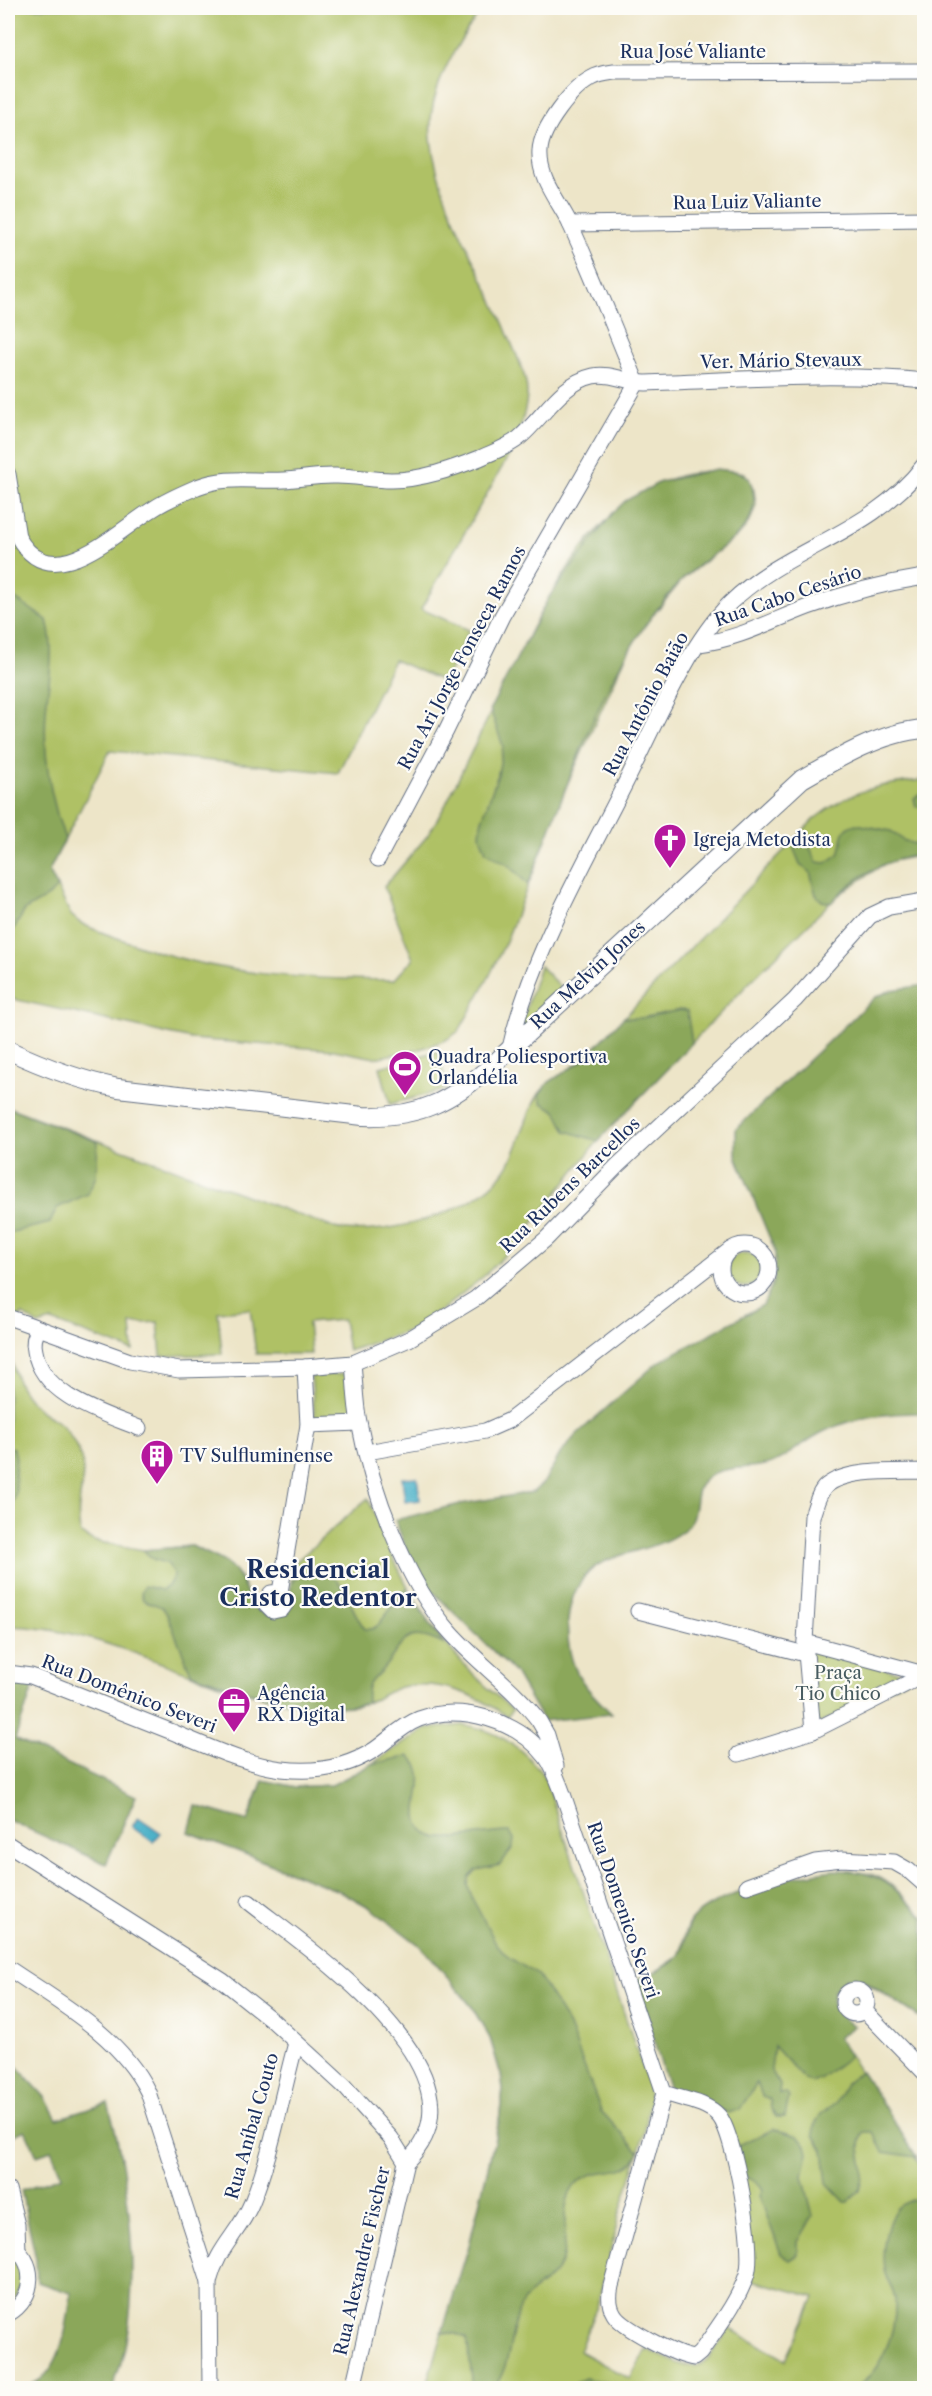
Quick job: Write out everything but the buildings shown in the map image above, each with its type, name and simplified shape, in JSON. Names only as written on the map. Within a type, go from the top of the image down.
[{"type":"street","name":"Rua José Valiante","points":[[637,383],[570,224],[542,168],[540,150],[545,131],[577,87],[593,77],[614,72],[924,71]]},
{"type":"street","name":"Rua Luiz Valiante","points":[[570,224],[924,219]]},
{"type":"street","name":"Ver. Mário Stevaux","points":[[8,474],[18,537],[22,545],[40,560],[62,562],[82,556],[114,538],[153,508],[206,485],[250,478],[284,480],[335,476],[391,480],[425,477],[510,444],[529,429],[569,387],[591,376],[598,375],[637,383],[801,379],[924,381]]},
{"type":"street","name":"Rua Ari Jorge Fonseca Ramos","points":[[378,859],[446,731],[502,616],[637,383]]},
{"type":"street","name":"Rua Antônio Baião","points":[[510,1048],[531,976],[673,687],[699,644],[729,604],[745,590],[879,511],[905,489],[924,465]]},
{"type":"street","name":"Rua Cabo Cesário","points":[[699,644],[725,641],[836,597],[924,577]]},
{"type":"street","name":"Rua Melvin Jones","points":[[8,1050],[40,1066],[80,1080],[118,1088],[389,1117],[420,1110],[450,1098],[510,1048],[802,779],[857,749],[885,738],[924,729]]},
{"type":"street","name":"Rua Rubens Barcellos","points":[[8,1317],[130,1361],[179,1370],[305,1367],[353,1363],[434,1326],[509,1272],[546,1239],[618,1165],[795,1000],[870,916],[890,907],[924,902]]},
{"type":"street","points":[[367,1452],[464,1436],[485,1431],[510,1420],[730,1250]]},
{"type":"street","points":[[39,1329],[34,1339],[35,1354],[42,1369],[55,1385],[73,1399],[139,1428]]},
{"type":"street","points":[[353,1363],[359,1423],[397,1542],[411,1574],[433,1610],[451,1633],[539,1721],[547,1735],[563,1794]]},
{"type":"street","points":[[280,1592],[308,1425],[305,1367]]},
{"type":"street","points":[[308,1425],[359,1423]]},
{"type":"street","points":[[813,1731],[805,1648],[812,1516],[818,1498],[825,1486],[857,1474],[924,1471]]},
{"type":"street","points":[[638,1611],[924,1674]]},
{"type":"street","name":"Rua Domênico Severi","points":[[8,1673],[31,1676],[211,1747],[283,1769],[315,1770],[346,1763],[374,1749],[411,1723],[429,1716],[455,1714],[480,1716],[520,1733],[535,1745]]},
{"type":"street","points":[[739,1754],[813,1731],[924,1674]]},
{"type":"street","points":[[520,1733],[527,1734],[533,1731],[529,1710]]},
{"type":"street","name":"Rua Domenico Severi","points":[[535,1745],[551,1765],[563,1794],[664,2093]]},
{"type":"street","points":[[8,1844],[208,1971],[272,2020],[344,2086],[391,2138],[406,2162]]},
{"type":"street","points":[[747,1886],[815,1862],[842,1859],[894,1862],[908,1870],[924,1884]]},
{"type":"street","name":"Rua Alexandre Fischer","points":[[249,1902],[369,2002],[407,2048],[424,2073],[431,2107],[428,2130],[422,2145],[406,2162],[353,2388]]},
{"type":"street","points":[[8,1968],[114,2044],[138,2072],[153,2104],[209,2282],[210,2388]]},
{"type":"street","points":[[864,2010],[924,2072]]},
{"type":"street","name":"Rua Aníbal Couto","points":[[209,2282],[217,2256],[245,2218],[257,2189],[296,2043]]},
{"type":"street","points":[[664,2093],[708,2108],[721,2119],[733,2152],[748,2239],[749,2266],[741,2288],[700,2353],[694,2358],[672,2351],[622,2322],[614,2314],[610,2301],[611,2286],[664,2093]]},
{"type":"street","points":[[8,2189],[17,2225],[13,2247],[28,2268],[29,2288],[20,2306],[8,2314]]},
{"type":"green space","points":[[8,8],[486,8],[468,28],[444,72],[433,105],[431,139],[443,190],[452,214],[498,311],[521,365],[527,388],[523,419],[508,457],[421,609],[469,630],[445,682],[394,660],[338,773],[110,751],[49,871],[71,915],[79,922],[163,953],[228,969],[292,977],[394,980],[413,959],[384,887],[428,835],[445,806],[531,630],[561,578],[579,553],[619,509],[643,492],[669,479],[705,471],[734,471],[745,473],[754,490],[756,505],[751,519],[741,533],[684,578],[643,627],[626,656],[567,785],[507,939],[459,1031],[446,1040],[420,1049],[375,1058],[334,1050],[191,1039],[8,998]]},
{"type":"green space","points":[[716,469],[739,472],[749,478],[754,496],[752,511],[746,524],[736,536],[676,586],[634,643],[615,676],[583,744],[528,885],[510,866],[486,852],[480,836],[481,823],[498,774],[503,746],[490,709],[549,597],[612,514],[625,501],[660,482]]},
{"type":"green space","points":[[8,594],[47,620],[51,656],[45,728],[47,760],[55,808],[65,839],[49,871],[57,887],[49,896],[25,910],[8,939]]},
{"type":"green space","points":[[924,780],[924,855],[887,862],[837,896],[751,981],[598,1141],[520,1240],[483,1277],[429,1320],[411,1330],[348,1351],[343,1320],[308,1323],[311,1354],[256,1354],[250,1309],[218,1312],[222,1354],[161,1356],[158,1322],[131,1324],[133,1351],[52,1321],[38,1325],[22,1314],[16,1326],[11,1351],[16,1377],[29,1399],[66,1429],[81,1456],[83,1477],[78,1514],[81,1534],[94,1541],[143,1550],[192,1546],[229,1565],[239,1576],[254,1608],[269,1616],[290,1603],[292,1565],[368,1498],[395,1562],[425,1615],[462,1663],[513,1710],[507,1717],[471,1696],[429,1685],[401,1687],[359,1705],[338,1707],[300,1704],[263,1697],[227,1686],[83,1637],[46,1629],[8,1626],[8,1107],[334,1228],[376,1230],[425,1220],[471,1200],[503,1173],[514,1154],[529,1113],[544,1088],[589,1054],[814,819],[840,801],[866,790]]},
{"type":"green space","points":[[924,792],[924,806],[916,807],[914,798]]},
{"type":"green space","points":[[856,824],[891,831],[903,840],[914,844],[924,838],[923,855],[884,864],[850,885],[831,903],[822,901],[816,895],[810,872],[800,864],[791,842],[808,844],[817,862],[826,863],[839,854],[844,832]]},
{"type":"green space","points":[[540,966],[563,990],[516,1039]]},
{"type":"green space","points":[[924,985],[924,1413],[885,1415],[847,1422],[823,1432],[772,1463],[724,1470],[709,1476],[699,1487],[693,1516],[686,1528],[666,1541],[598,1565],[586,1575],[577,1588],[568,1619],[568,1636],[570,1652],[582,1681],[612,1714],[543,1721],[515,1673],[417,1576],[395,1520],[460,1504],[533,1492],[544,1482],[560,1454],[576,1435],[657,1363],[763,1305],[774,1280],[775,1251],[736,1156],[736,1129],[874,998],[891,990]]},
{"type":"green space","points":[[680,1010],[687,1011],[692,1043],[598,1141],[566,1131],[556,1111],[542,1103],[539,1094],[549,1082],[582,1061],[623,1018],[641,1018]]},
{"type":"green space","points":[[438,1051],[448,1089],[390,1104],[380,1067]]},
{"type":"green space","points":[[8,1107],[98,1142],[96,1176],[88,1194],[57,1208],[50,1223],[8,1233]]},
{"type":"green space","points":[[745,1253],[757,1258],[762,1270],[757,1282],[745,1287],[733,1282],[728,1270],[733,1258]]},
{"type":"green space","points":[[351,1373],[355,1418],[315,1421],[311,1376]]},
{"type":"green space","points":[[8,1447],[13,1448],[15,1454],[16,1491],[12,1504],[8,1508]]},
{"type":"green space","points":[[192,1546],[230,1566],[240,1579],[250,1601],[261,1612],[269,1616],[290,1603],[291,1585],[296,1576],[313,1573],[335,1578],[365,1629],[372,1629],[378,1625],[407,1588],[443,1644],[422,1636],[409,1638],[371,1681],[367,1689],[367,1703],[345,1706],[300,1704],[277,1700],[191,1673],[167,1614],[162,1607],[143,1600],[141,1592],[144,1586],[162,1590],[168,1586],[174,1575],[168,1564],[153,1559],[143,1550]]},
{"type":"green space","name":"Praça Tio Chico","points":[[809,1649],[914,1676],[817,1725]]},
{"type":"green space","points":[[13,1679],[34,1685],[15,1739],[136,1796],[106,1864],[8,1820],[8,1680]]},
{"type":"green space","points":[[463,1725],[488,1731],[510,1742],[529,1758],[545,1778],[647,2081],[650,2100],[645,2131],[619,2216],[598,2303],[579,2351],[630,2379],[646,2349],[677,2363],[696,2366],[711,2355],[729,2328],[786,2360],[815,2297],[751,2280],[737,2161],[635,1980],[655,1972],[679,1956],[685,1931],[690,1922],[708,1907],[729,1897],[782,1880],[836,1872],[858,1872],[876,1876],[896,1889],[924,1918],[924,2020],[858,1977],[841,1984],[832,1999],[838,2016],[854,2026],[838,2038],[924,2171],[924,2388],[426,2388],[469,2246],[499,2121],[503,2089],[490,2038],[472,2007],[432,1958],[418,1944],[369,1907],[344,1893],[189,1832],[196,1806],[247,1821],[263,1780],[295,1787],[332,1785],[357,1773],[426,1729]]},
{"type":"green space","points":[[408,1756],[417,1764],[420,1774],[417,1809],[422,1829],[439,1838],[510,1832],[514,1839],[513,1847],[500,1865],[477,1870],[469,1878],[468,1885],[472,1898],[496,1943],[508,1957],[538,1975],[569,2026],[601,2111],[639,2152],[634,2161],[627,2166],[590,2175],[573,2188],[566,2205],[562,2260],[554,2274],[523,2302],[515,2323],[505,2367],[494,2388],[473,2388],[467,2339],[457,2334],[442,2332],[469,2246],[499,2121],[503,2089],[490,2038],[472,2007],[432,1958],[418,1944],[369,1907],[344,1893],[189,1832],[196,1806],[248,1821],[263,1780],[295,1787],[332,1785],[372,1764]]},
{"type":"green space","points":[[834,1870],[863,1873],[885,1882],[904,1897],[924,1918],[924,2020],[863,1979],[847,1978],[834,1991],[833,2004],[841,2016],[854,2026],[838,2038],[850,2056],[812,2082],[805,2080],[774,2046],[771,2070],[780,2085],[779,2094],[786,2093],[789,2096],[785,2117],[776,2117],[771,2109],[770,2099],[762,2096],[757,2083],[740,2109],[729,2113],[669,2090],[635,1980],[675,1960],[682,1951],[691,1921],[707,1907],[761,1885]]},
{"type":"green space","points":[[8,2057],[45,2097],[57,2119],[108,2103],[123,2171],[128,2208],[132,2285],[123,2357],[112,2388],[15,2388],[38,2381],[53,2364],[63,2341],[71,2293],[37,2282],[36,2259],[21,2190],[62,2176],[51,2150],[37,2155],[25,2130],[8,2138]]},
{"type":"green space","points":[[861,2071],[917,2157],[883,2152],[873,2132],[864,2132],[860,2144],[862,2183],[849,2202],[845,2202],[827,2183],[823,2150],[814,2135],[814,2126],[821,2114],[836,2103],[846,2084]]},
{"type":"green space","points":[[774,2129],[798,2136],[808,2152],[803,2176],[813,2216],[798,2242],[798,2255],[790,2260],[781,2254],[760,2196],[763,2189],[757,2182],[740,2174],[734,2144],[741,2144]]},
{"type":"green space","points":[[924,2194],[924,2388],[855,2388],[865,2381],[880,2361],[893,2324],[895,2299],[885,2273],[883,2257],[889,2222],[898,2207]]},
{"type":"green space","points":[[8,2254],[19,2267],[22,2280],[17,2294],[8,2307]]},
{"type":"green space","points":[[584,2378],[634,2388],[572,2388]]},
{"type":"water","points":[[417,1477],[420,1500],[405,1502],[402,1478]]},
{"type":"water","points":[[138,1817],[161,1833],[153,1842],[132,1827]]},
{"type":"place","name":"Igreja Metodista","points":[[670,869]]},
{"type":"place","name":"Quadra Poliesportiva Orlandélia","points":[[405,1096]]},
{"type":"place","name":"TV Sulfluminense","points":[[157,1485]]},
{"type":"place","name":"Agência RX Digital","points":[[234,1733]]},
{"type":"district","name":"Residencial Cristo Redentor","points":[[318,1583]]}]
